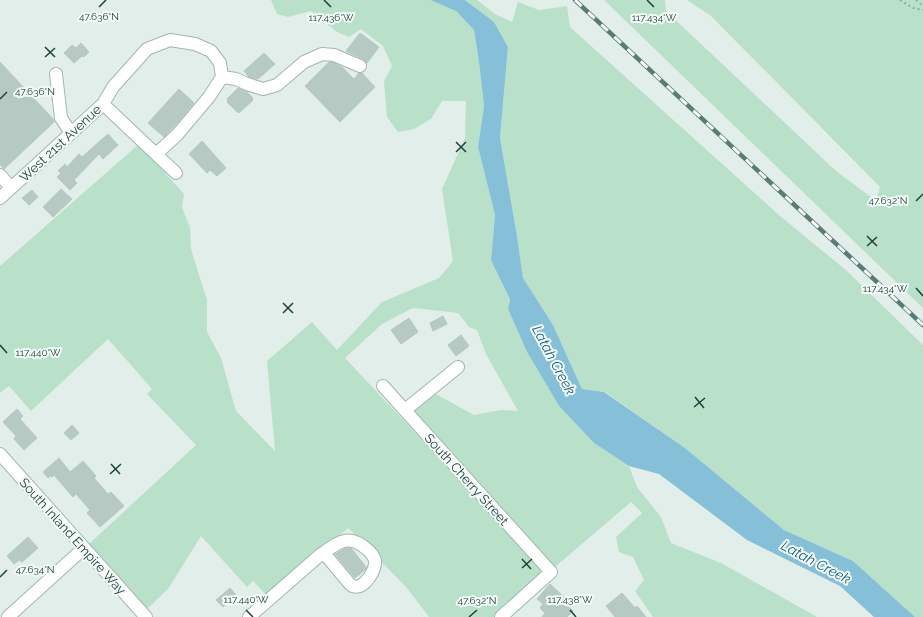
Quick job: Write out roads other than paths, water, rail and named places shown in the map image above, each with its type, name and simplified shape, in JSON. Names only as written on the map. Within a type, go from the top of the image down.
[{"type":"street","name":"West 21st Avenue","points":[[0,198],[103,104],[112,86],[147,49],[170,40],[195,44],[211,51],[220,63],[222,77]]},
{"type":"street","points":[[156,154],[177,135],[209,97],[222,77],[236,79],[263,89],[277,85],[304,62],[322,54],[334,55],[360,66]]},
{"type":"street","points":[[56,74],[61,118],[71,133]]},
{"type":"street","points":[[103,104],[176,173]]},
{"type":"street","points":[[0,176],[11,188]]},
{"type":"street","points":[[405,410],[458,367]]},
{"type":"street","name":"South Cherry Street","points":[[384,386],[551,572],[501,617]]},
{"type":"street","name":"South Inland Empire Way","points":[[0,454],[146,617]]},
{"type":"street","points":[[8,617],[84,548]]},
{"type":"street","points":[[249,617],[324,553]]},
{"type":"water","name":"Latah Creek","points":[[430,0],[465,0],[494,22],[508,47],[500,138],[523,278],[553,325],[582,389],[604,392],[685,448],[784,530],[853,561],[915,617],[874,617],[840,586],[747,540],[659,474],[629,466],[594,443],[559,406],[527,352],[508,309],[510,300],[491,260],[495,215],[478,147],[484,106],[474,30],[456,11]]},
{"type":"railway","points":[[575,0],[923,325]]}]
